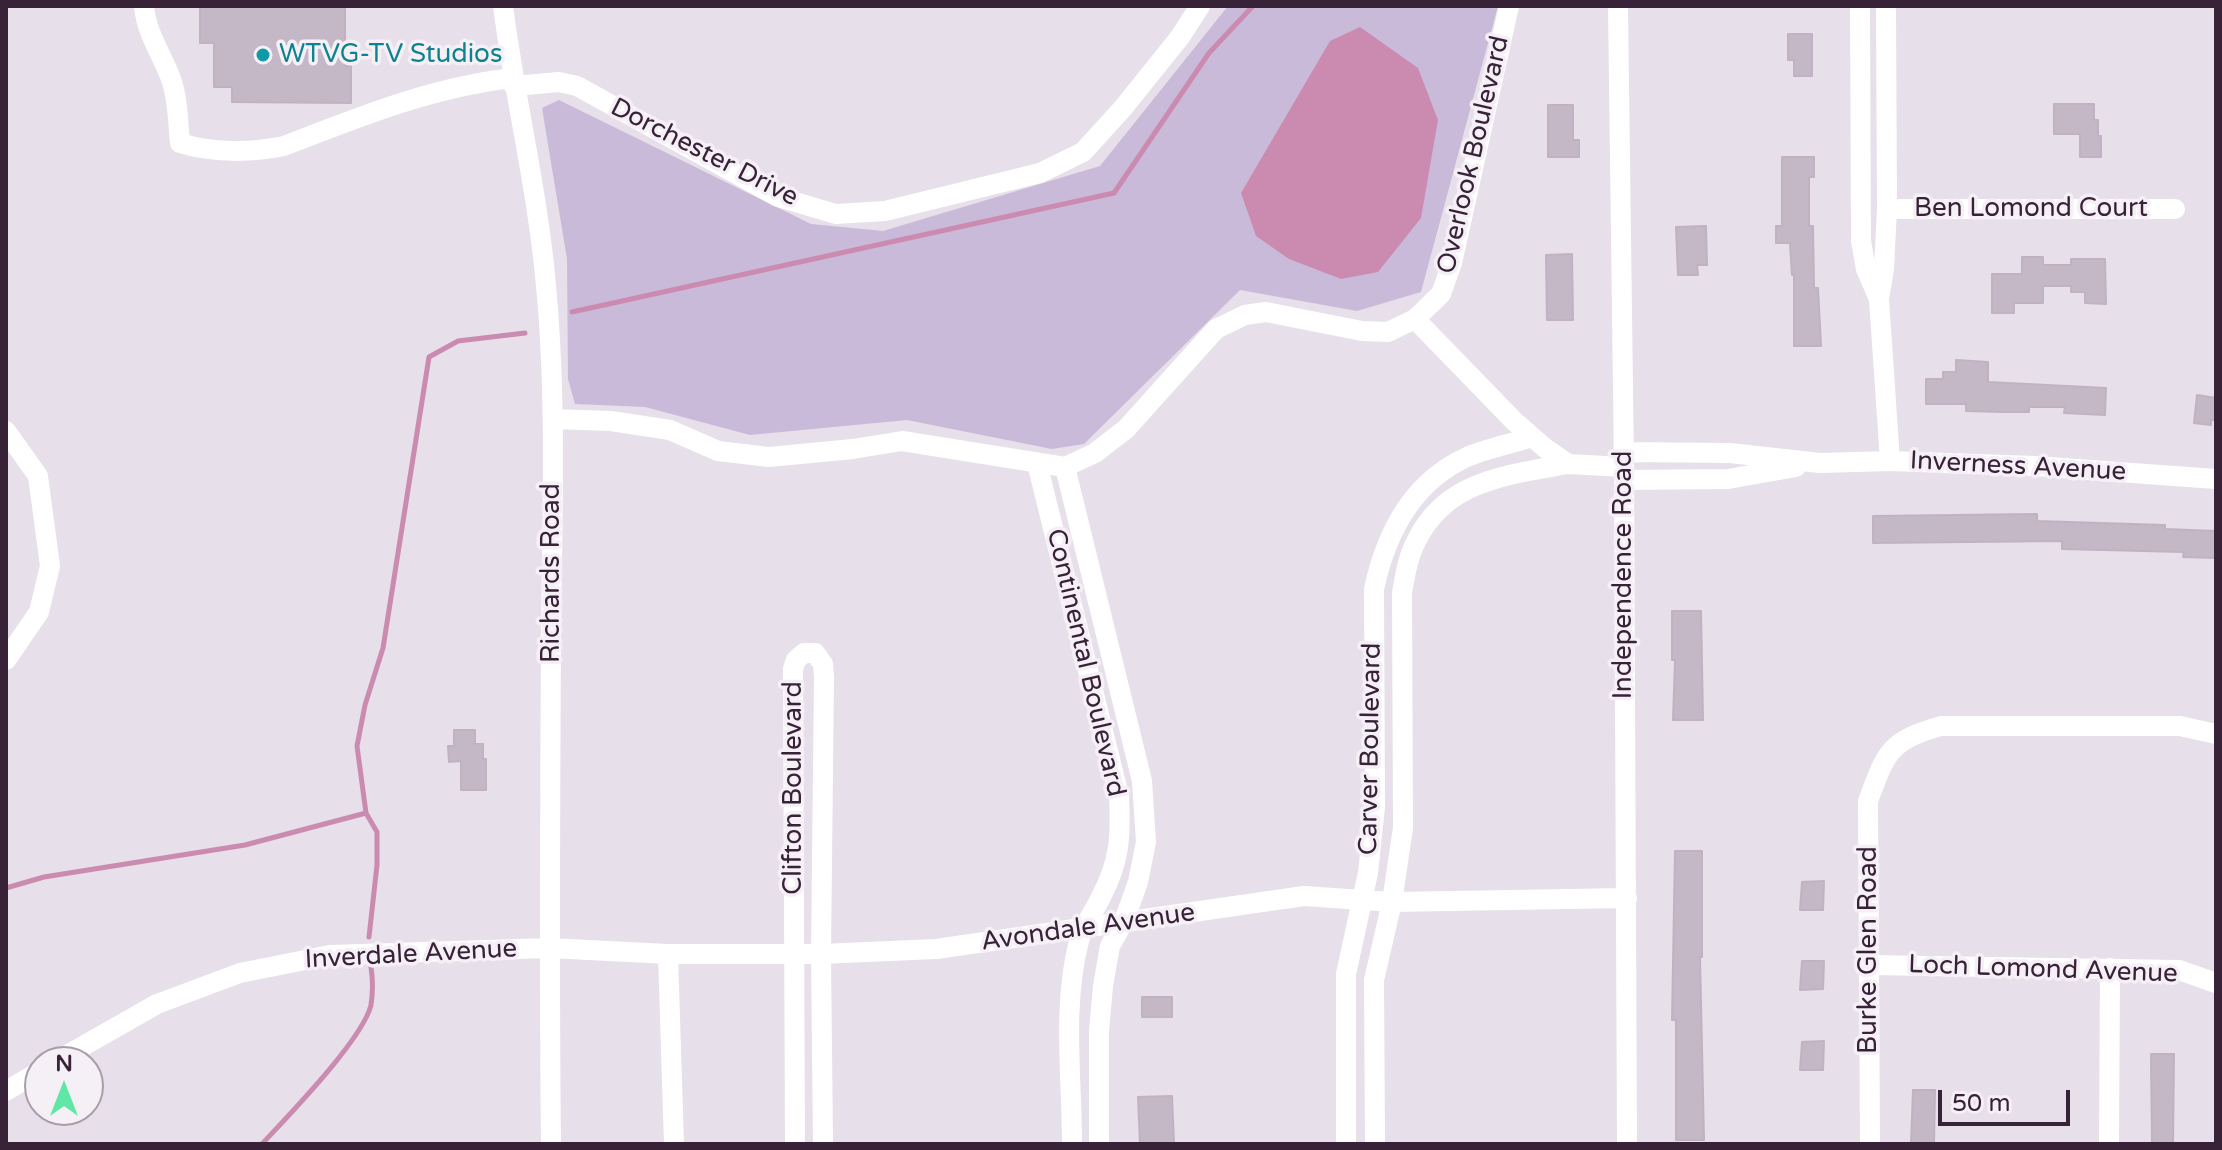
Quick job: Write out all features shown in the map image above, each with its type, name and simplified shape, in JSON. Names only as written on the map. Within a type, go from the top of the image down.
[{"type":"street","name":"Dorchester Drive","points":[[144,6],[154,45],[172,81],[180,143],[199,149],[264,151],[422,95],[472,83],[559,82],[577,86],[778,197],[836,214],[885,211],[1040,173],[1083,152],[1133,96],[1180,37],[1200,6]]},
{"type":"street","name":"Richards Road","points":[[503,6],[546,285],[553,419],[549,948],[551,1144]]},
{"type":"street","name":"Overlook Boulevard","points":[[1065,467],[1095,453],[1126,429],[1216,329],[1245,315],[1266,312],[1362,331],[1388,332],[1415,319],[1441,294],[1452,263],[1509,6]]},
{"type":"street","name":"Independence Road","points":[[1618,6],[1627,1144]]},
{"type":"street","points":[[1860,6],[1861,231],[1866,269],[1879,299]]},
{"type":"street","points":[[1886,6],[1887,200],[1884,269],[1879,299],[1890,461]]},
{"type":"street","name":"Ben Lomond Court","points":[[1861,192],[1887,200],[2175,209]]},
{"type":"street","points":[[1861,231],[1886,231]]},
{"type":"street","points":[[1415,319],[1532,437],[1568,464]]},
{"type":"street","points":[[553,419],[611,421],[670,430],[718,451],[769,457],[902,441],[1065,467]]},
{"type":"street","points":[[6,431],[38,476],[50,566],[39,612],[6,660]]},
{"type":"street","name":"Carver Boulevard","points":[[1346,1144],[1346,974],[1368,873],[1375,807],[1374,589],[1387,541],[1402,512],[1443,470],[1469,456],[1532,437]]},
{"type":"street","name":"Inverness Avenue","points":[[1568,464],[1624,466],[1728,479],[1820,463],[1890,461],[2035,466],[2216,479]]},
{"type":"street","name":"Continental Boulevard","points":[[1037,463],[1119,796],[1121,837],[1115,869],[1079,939],[1070,1033],[1072,1144]]},
{"type":"street","name":"Carver Boulevard","points":[[1375,1144],[1374,980],[1392,902],[1403,828],[1402,593],[1410,556],[1428,521],[1458,492],[1501,475],[1568,464]]},
{"type":"street","name":"Continental Boulevard","points":[[1065,467],[1142,781],[1146,842],[1138,882],[1124,921],[1110,946],[1103,986],[1099,1031],[1099,1144]]},
{"type":"street","name":"Clifton Boulevard","points":[[795,1144],[793,669],[796,660],[804,653],[815,653],[823,664],[824,677],[821,954],[823,1144]]},
{"type":"street","name":"Burke Glen Road","points":[[1870,1144],[1868,801],[1884,758],[1899,742],[1941,726],[2180,726],[2216,734]]},
{"type":"street","name":"Avondale Avenue","points":[[549,948],[668,954],[795,955],[936,949],[1304,896],[1392,902],[1627,898]]},
{"type":"street","name":"Inverdale Avenue","points":[[83,1046],[157,1004],[240,973],[330,955],[549,948]]},
{"type":"street","points":[[668,954],[674,1144]]},
{"type":"street","name":"Loch Lomond Avenue","points":[[1869,965],[2179,970],[2216,983]]},
{"type":"street","points":[[2109,1144],[2110,968]]},
{"type":"street","points":[[6,1091],[24,1080]]},
{"type":"shaded area","points":[[1228,6],[1498,6],[1421,292],[1357,311],[1240,290],[1084,444],[1052,449],[907,420],[750,435],[645,407],[575,404],[568,379],[567,259],[542,108],[559,100],[811,224],[883,231],[1100,166]]},
{"type":"shaded area","points":[[1360,27],[1418,68],[1438,120],[1421,218],[1378,272],[1341,279],[1289,259],[1256,236],[1241,193],[1330,41]]},
{"type":"building","name":"WTVG-TV Studios","points":[[200,6],[345,6],[345,66],[351,66],[351,103],[232,102],[232,87],[214,87],[214,43],[200,43]]},
{"type":"building","points":[[1788,34],[1812,34],[1812,76],[1794,76],[1794,60],[1788,60]]},
{"type":"building","points":[[2054,104],[2094,104],[2094,120],[2098,120],[2098,136],[2101,136],[2101,157],[2080,157],[2080,134],[2054,134]]},
{"type":"building","points":[[1548,105],[1573,105],[1573,140],[1579,140],[1579,157],[1548,157]]},
{"type":"building","points":[[1782,157],[1814,157],[1814,177],[1809,177],[1809,226],[1813,226],[1814,288],[1818,288],[1821,346],[1794,346],[1794,275],[1790,243],[1776,243],[1776,226],[1782,226]]},
{"type":"building","points":[[1706,226],[1707,265],[1697,265],[1698,275],[1678,275],[1676,227]]},
{"type":"building","points":[[1572,254],[1573,320],[1547,320],[1546,255]]},
{"type":"building","points":[[2022,257],[2043,257],[2043,265],[2071,265],[2071,259],[2105,259],[2106,304],[2085,303],[2085,292],[2071,292],[2071,286],[2043,286],[2043,303],[2014,303],[2014,313],[1992,313],[1992,274],[2022,274]]},
{"type":"building","points":[[1956,360],[1988,362],[1988,382],[2106,388],[2105,415],[2064,413],[2065,407],[2029,407],[2029,412],[2003,412],[1966,411],[1966,404],[1926,404],[1926,379],[1943,379],[1943,372],[1956,372]]},
{"type":"building","points":[[2197,395],[2216,398],[2216,420],[2211,420],[2211,425],[2194,423]]},
{"type":"building","points":[[2037,514],[2037,521],[2165,525],[2165,529],[2216,531],[2216,558],[2183,557],[2184,552],[2062,549],[2062,541],[1873,543],[1873,516]]},
{"type":"building","points":[[1672,611],[1701,611],[1703,720],[1673,720],[1675,660],[1672,660]]},
{"type":"building","points":[[454,730],[475,730],[475,744],[483,744],[486,790],[461,790],[461,761],[449,762],[448,746],[454,746]]},
{"type":"building","points":[[1675,851],[1702,851],[1700,957],[1704,1140],[1676,1140],[1676,1020],[1672,1020]]},
{"type":"building","points":[[1824,881],[1823,910],[1800,910],[1802,882]]},
{"type":"building","points":[[1802,961],[1824,961],[1823,989],[1800,990]]},
{"type":"building","points":[[1142,997],[1172,997],[1172,1017],[1142,1017]]},
{"type":"building","points":[[1824,1041],[1823,1070],[1800,1070],[1802,1042]]},
{"type":"building","points":[[2151,1054],[2174,1054],[2173,1144],[2152,1144]]},
{"type":"building","points":[[1913,1090],[1935,1090],[1934,1144],[1911,1144]]},
{"type":"building","points":[[1172,1096],[1174,1144],[1140,1144],[1138,1097]]},
{"type":"waterway","points":[[572,312],[1114,193],[1209,53],[1253,6]]},
{"type":"waterway","points":[[6,888],[44,877],[245,845],[366,813],[357,746],[365,705],[383,648],[429,357],[458,341],[525,333]]},
{"type":"waterway","points":[[366,813],[377,832],[377,865],[369,937]]},
{"type":"waterway","points":[[262,1144],[340,1057],[365,1020],[372,1000],[371,967]]},
{"type":"place","name":"WTVG-TV Studios","points":[[263,55]]}]
